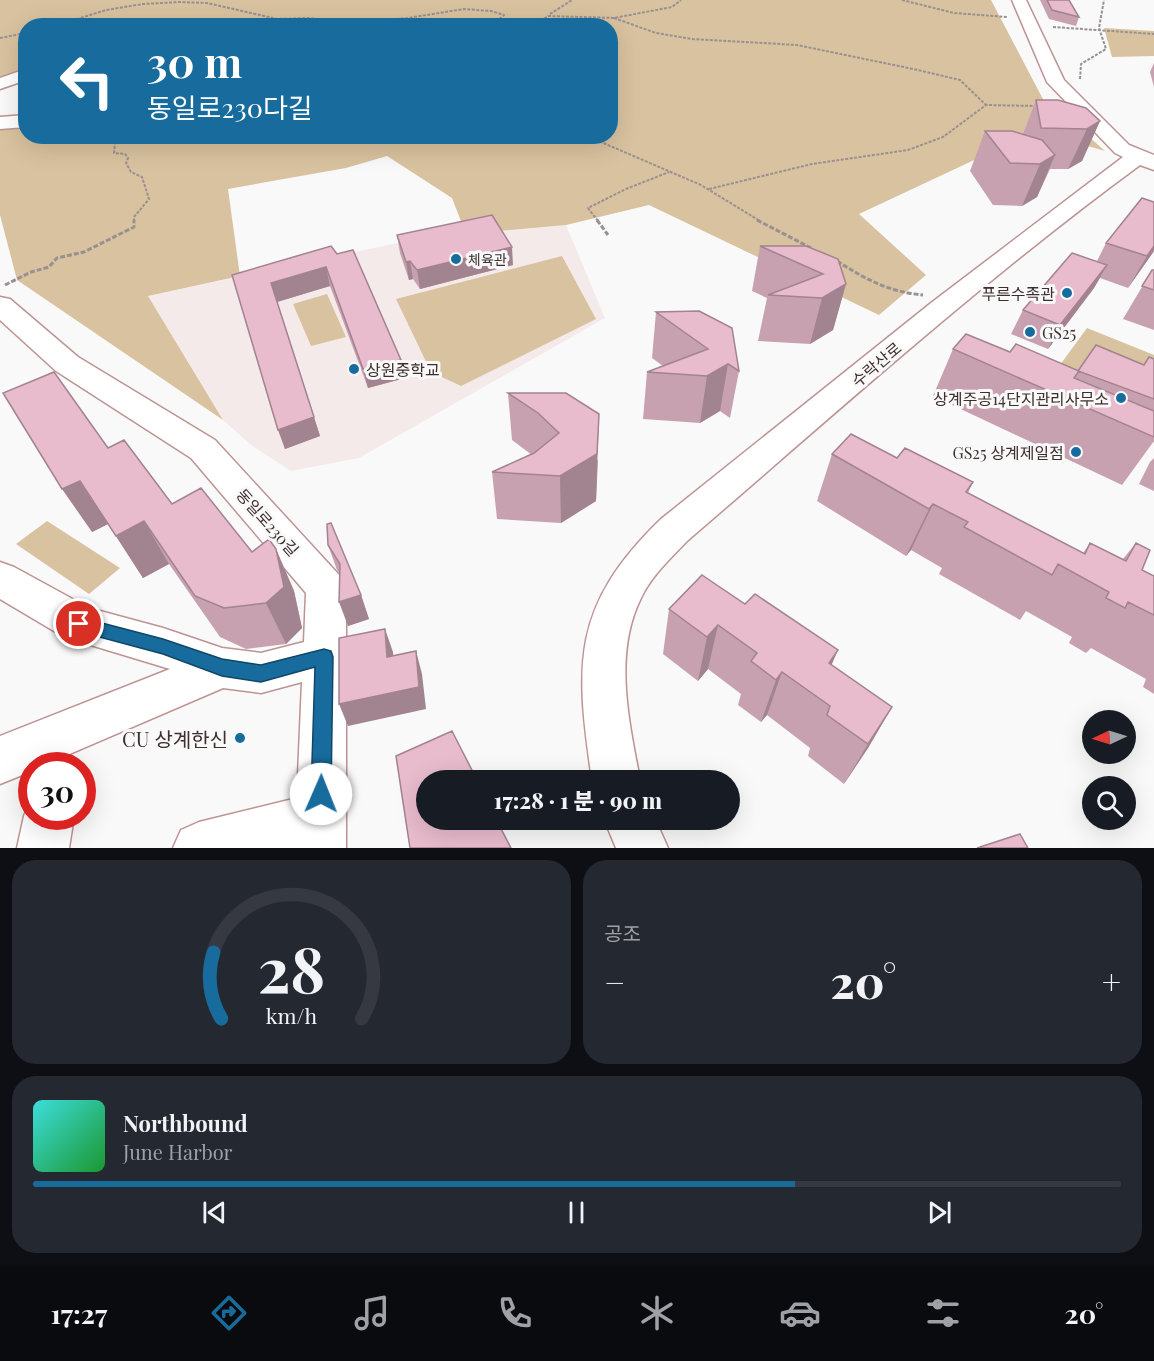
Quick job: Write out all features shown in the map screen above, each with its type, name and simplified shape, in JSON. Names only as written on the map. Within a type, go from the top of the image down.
[{"type":"street","name":"수락산로","points":[[1019,0],[1056,82],[1122,149],[1145,160]]},
{"type":"street","points":[[0,123],[18,122]]},
{"type":"street","name":"수락산로","points":[[615,770],[602,681],[612,618],[624,590],[648,557],[674,530],[1089,191],[1145,160]]},
{"type":"street","name":"동일로230길","points":[[0,304],[55,372],[204,449],[326,588],[320,833]]},
{"type":"street","points":[[0,579],[79,624],[163,646],[222,668],[261,674],[324,657]]},
{"type":"street","points":[[0,760],[61,749],[222,668]]},
{"type":"street","points":[[43,848],[46,830]]},
{"type":"street","points":[[634,830],[642,848]]},
{"type":"street","points":[[199,848],[320,833]]},
{"type":"path","points":[[129,6],[130,0]]},
{"type":"path","points":[[545,18],[572,0]]},
{"type":"path","points":[[548,16],[614,18],[672,7],[681,0]]},
{"type":"path","points":[[902,0],[939,11],[972,17],[1028,17]]},
{"type":"path","points":[[1079,76],[1081,64],[1106,49],[1100,29],[1104,0]]},
{"type":"path","points":[[79,18],[107,9],[163,1],[197,2],[272,18]]},
{"type":"path","points":[[407,18],[426,15],[442,8],[470,6],[489,8],[504,15],[501,18]]},
{"type":"path","points":[[618,19],[656,33],[692,39],[797,45],[918,70],[960,80],[986,105]]},
{"type":"path","points":[[1051,27],[1154,34]]},
{"type":"path","points":[[0,38],[18,35]]},
{"type":"path","points":[[1072,70],[1079,76],[1083,86]]},
{"type":"path","points":[[708,189],[812,164],[908,150],[943,137],[986,105],[1079,106]]},
{"type":"path","points":[[0,286],[31,272],[49,267],[57,258],[69,258],[93,249],[127,228],[134,227],[134,217],[149,199],[142,177],[128,168],[126,163],[128,158],[125,154],[114,153],[116,144]]},
{"type":"path","points":[[605,144],[708,189],[777,232],[820,252]]},
{"type":"path","points":[[608,236],[588,208],[626,189],[670,172]]},
{"type":"path","points":[[831,258],[869,282],[897,294],[957,297]]},
{"type":"shaded area","points":[[0,0],[991,0],[1055,122],[1069,119],[1105,151],[1036,131],[859,214],[926,275],[879,315],[649,205],[566,225],[466,234],[452,198],[387,156],[346,168],[228,189],[240,276],[148,296],[223,420],[17,280],[0,215],[0,130],[18,127],[18,144],[618,144],[618,18],[18,18],[18,76],[0,82]]},
{"type":"shaded area","points":[[1104,28],[1154,31],[1154,56],[1112,57]]},
{"type":"shaded area","name":"상원중학교","points":[[566,225],[605,318],[359,458],[291,471],[251,445],[223,420],[148,296],[416,239]]},
{"type":"shaded area","points":[[562,256],[596,319],[461,386],[431,372],[396,299]]},
{"type":"shaded area","points":[[327,294],[346,337],[311,346],[293,304]]},
{"type":"shaded area","points":[[1087,328],[1154,355],[1154,442],[1038,395]]},
{"type":"shaded area","points":[[47,521],[120,568],[89,594],[16,544]]},
{"type":"building","points":[[1047,0],[1069,0],[1079,17],[1052,10]]},
{"type":"building","points":[[1036,100],[1058,100],[1086,108],[1100,121],[1087,129],[1041,128]]},
{"type":"building","points":[[985,131],[1012,131],[1042,140],[1055,155],[1040,164],[1010,163]]},
{"type":"building","points":[[1142,198],[1154,202],[1154,246],[1147,256],[1106,243]]},
{"type":"building","points":[[492,215],[512,247],[417,270],[410,261],[406,262],[397,235]]},
{"type":"building","points":[[331,246],[337,254],[353,250],[401,360],[363,369],[326,267],[271,283],[314,417],[278,430],[232,275]]},
{"type":"building","points":[[760,246],[806,246],[838,259],[846,284],[822,298],[768,295],[823,274]]},
{"type":"building","points":[[1072,253],[1107,265],[1060,325],[1023,310]]},
{"type":"building","points":[[1154,270],[1154,290],[1142,286]]},
{"type":"building","points":[[699,311],[732,328],[739,371],[728,364],[707,376],[647,372],[708,349],[656,312]]},
{"type":"building","points":[[966,334],[1010,352],[1016,344],[1079,371],[1074,378],[1154,411],[1154,437],[953,349]]},
{"type":"building","points":[[1096,345],[1144,365],[1149,357],[1154,359],[1154,399],[1078,371]]},
{"type":"building","points":[[54,372],[108,448],[124,440],[172,504],[201,488],[252,552],[269,539],[276,549],[284,587],[266,603],[224,608],[195,596],[144,521],[116,536],[80,481],[62,489],[3,393]]},
{"type":"building","points":[[508,393],[566,393],[599,414],[597,454],[560,476],[492,472],[534,453],[559,433],[538,413]]},
{"type":"building","points":[[851,434],[897,458],[905,448],[973,482],[966,492],[1085,554],[1090,543],[1126,561],[1136,543],[1150,550],[1142,570],[1154,576],[1154,615],[1128,602],[1125,608],[1106,598],[1109,592],[1058,564],[1052,575],[964,527],[968,522],[933,504],[929,509],[832,454]]},
{"type":"building","points":[[331,523],[361,595],[339,602],[340,564],[328,545],[327,524]]},
{"type":"building","points":[[702,575],[745,604],[755,594],[838,650],[829,663],[892,707],[868,744],[827,715],[830,706],[782,672],[776,680],[751,661],[757,653],[718,625],[707,637],[669,609]]},
{"type":"building","points":[[385,629],[387,657],[416,651],[419,687],[339,704],[339,638]]},
{"type":"building","points":[[452,731],[472,770],[416,770],[416,830],[502,830],[511,848],[410,848],[396,756]]},
{"type":"building","points":[[1020,834],[1028,848],[977,848]]},
{"type":"place","name":"체육관","points":[[456,259]]},
{"type":"place","name":"푸른수족관","points":[[1067,293]]},
{"type":"place","name":"GS25","points":[[1030,332]]},
{"type":"place","name":"상원중학교","points":[[354,369]]},
{"type":"place","name":"상계주공14단지관리사무소","points":[[1121,398]]},
{"type":"place","name":"GS25 상계제일점","points":[[1076,452]]},
{"type":"place","name":"CU 상계한신","points":[[240,738]]},
{"type":"route","points":[[79,624],[163,646],[222,668],[261,674],[324,657],[321,794]]}]
